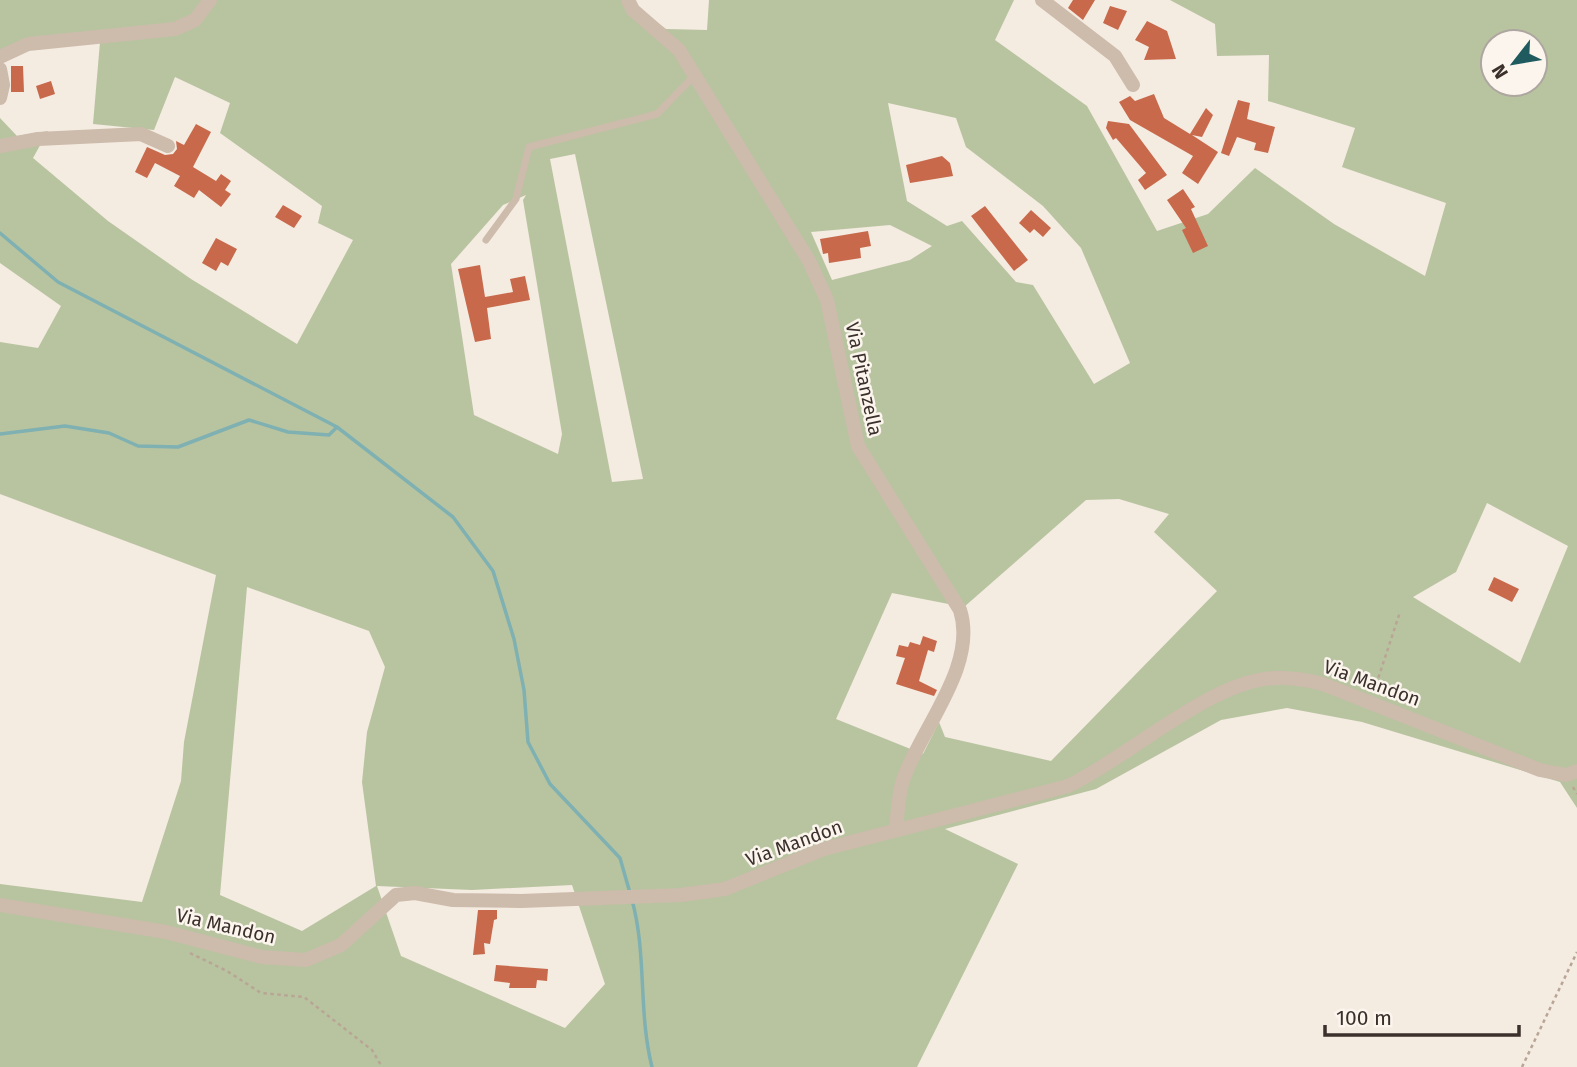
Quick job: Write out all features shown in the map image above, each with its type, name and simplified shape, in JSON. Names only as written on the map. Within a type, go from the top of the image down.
[{"type":"street","points":[[0,57],[28,44],[176,29],[195,20],[210,0]]},
{"type":"street","name":"Via Pitanzella","points":[[628,0],[634,10],[680,50],[809,261],[827,300],[858,446],[960,610],[964,623],[958,665],[902,781],[896,828]]},
{"type":"street","points":[[1042,0],[1115,55],[1133,85]]},
{"type":"street","points":[[0,69],[3,85],[0,98]]},
{"type":"street","points":[[0,146],[51,138],[141,134],[168,146]]},
{"type":"street","name":"Via Mandon","points":[[0,905],[166,932],[262,957],[306,960],[341,945],[396,895],[415,892],[453,900],[522,901],[598,895],[653,896],[724,889],[824,849],[896,828],[1037,796],[1068,786],[1093,774],[1209,700],[1244,684],[1264,679],[1303,679],[1371,701],[1540,769],[1566,775],[1577,771]]},
{"type":"lane","points":[[486,240],[516,199],[529,147],[657,114],[694,76]]},
{"type":"path","points":[[1371,701],[1400,612]]},
{"type":"path","points":[[181,947],[261,993],[304,997],[372,1050],[382,1067]]},
{"type":"path","points":[[1522,1067],[1577,953]]},
{"type":"green space","points":[[0,0],[633,0],[636,7],[666,29],[707,30],[709,0],[1014,0],[995,40],[1087,106],[1157,231],[1208,214],[1255,168],[1334,224],[1425,276],[1446,203],[1342,167],[1355,128],[1268,101],[1269,55],[1217,56],[1215,24],[1170,0],[1577,0],[1577,808],[1560,782],[1362,722],[1287,708],[1221,720],[1096,789],[945,829],[1018,864],[917,1067],[0,1067],[0,884],[142,902],[181,781],[184,742],[216,575],[0,494],[0,342],[38,348],[61,306],[0,263],[0,118],[17,136],[48,131],[33,158],[108,221],[191,279],[297,344],[353,240],[318,223],[322,206],[220,133],[230,103],[175,77],[154,130],[93,124],[100,42],[21,51],[0,64]],"holes":[[[888,103],[956,118],[966,147],[1043,206],[1081,248],[1130,363],[1094,384],[1033,285],[1016,282],[962,221],[947,226],[907,201]],[[575,154],[643,479],[612,482],[550,159]],[[526,195],[523,200],[562,434],[558,454],[474,415],[451,264],[503,205]],[[890,225],[932,246],[910,260],[832,280],[811,232]],[[1119,499],[1169,514],[1154,532],[1217,591],[1051,761],[945,737],[939,722],[923,754],[836,719],[892,593],[964,607],[1086,500]],[[1487,503],[1568,546],[1520,663],[1413,597],[1456,572]],[[247,587],[369,631],[385,667],[367,732],[362,782],[376,886],[302,931],[220,895]],[[572,885],[605,984],[565,1028],[401,956],[377,886],[472,890]]]},
{"type":"building","points":[[1073,0],[1095,0],[1083,20],[1068,8]]},
{"type":"building","points":[[1110,6],[1127,11],[1118,30],[1103,23]]},
{"type":"building","points":[[1147,21],[1167,31],[1176,59],[1144,60],[1149,47],[1135,40]]},
{"type":"building","points":[[11,66],[23,66],[24,92],[11,92]]},
{"type":"building","points":[[51,81],[55,94],[40,99],[36,86]]},
{"type":"building","points":[[1154,94],[1164,118],[1190,134],[1206,108],[1213,115],[1202,137],[1192,135],[1218,152],[1198,184],[1182,173],[1193,156],[1130,120],[1119,102],[1130,96],[1135,101]]},
{"type":"building","points":[[1238,100],[1250,103],[1247,119],[1275,127],[1268,153],[1254,150],[1256,143],[1237,137],[1229,156],[1221,153]]},
{"type":"building","points":[[1108,121],[1129,124],[1167,175],[1145,190],[1138,180],[1146,173],[1116,138],[1113,140],[1106,128]]},
{"type":"building","points":[[196,124],[211,132],[193,167],[216,181],[221,174],[231,181],[225,190],[231,194],[221,207],[199,190],[194,198],[174,186],[180,176],[155,163],[147,178],[135,172],[147,147],[165,155],[173,154],[177,149],[176,141],[184,145]]},
{"type":"building","points":[[942,156],[950,163],[953,176],[910,183],[906,165]]},
{"type":"building","points":[[1183,189],[1195,207],[1191,209],[1208,246],[1193,253],[1182,230],[1186,228],[1167,200]]},
{"type":"building","points":[[283,205],[302,216],[294,228],[275,217]]},
{"type":"building","points":[[985,206],[1028,260],[1014,271],[971,216]]},
{"type":"building","points":[[1031,210],[1051,228],[1043,237],[1034,229],[1030,233],[1019,223]]},
{"type":"building","points":[[868,231],[871,246],[860,248],[861,258],[829,263],[828,253],[823,254],[820,239]]},
{"type":"building","points":[[216,238],[237,249],[228,266],[221,262],[216,271],[202,263]]},
{"type":"building","points":[[480,265],[485,297],[513,292],[510,279],[525,276],[530,300],[487,308],[491,339],[475,342],[458,269]]},
{"type":"building","points":[[1494,577],[1519,589],[1512,602],[1488,590]]},
{"type":"building","points":[[923,636],[937,641],[934,652],[928,650],[919,681],[937,690],[934,696],[896,684],[905,658],[896,656],[899,645],[908,647],[910,642],[920,645]]},
{"type":"building","points":[[478,910],[497,910],[497,919],[494,920],[490,944],[484,943],[485,954],[473,955]]},
{"type":"building","points":[[496,965],[548,969],[547,981],[537,980],[536,988],[509,988],[510,983],[494,981]]},
{"type":"waterway","points":[[0,233],[58,282],[337,427]]},
{"type":"waterway","points":[[0,434],[65,426],[109,433],[138,446],[178,447],[249,420],[288,432],[329,435],[337,427],[453,517],[493,571],[514,639],[524,690],[528,742],[550,784],[620,858],[630,893]]},
{"type":"waterway","points":[[632,900],[637,920],[645,1025],[652,1067]]}]
